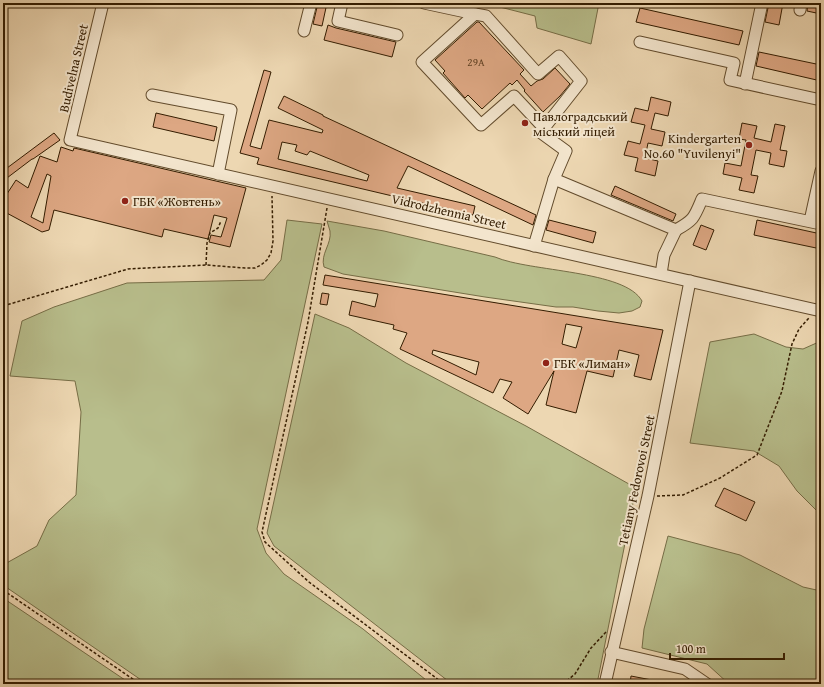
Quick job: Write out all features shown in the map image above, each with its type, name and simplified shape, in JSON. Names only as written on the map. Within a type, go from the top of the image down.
[{"type":"street","name":"Budivelna Street","points":[[70,140],[103,3]]},
{"type":"street","points":[[304,31],[311,3]]},
{"type":"street","points":[[342,3],[338,21],[397,35]]},
{"type":"street","points":[[424,3],[486,16],[538,74],[559,56],[581,80],[540,132],[566,152],[554,179],[534,246]]},
{"type":"street","points":[[745,84],[762,3]]},
{"type":"street","points":[[475,14],[422,62],[481,125],[514,96],[544,128]]},
{"type":"street","points":[[640,42],[734,63],[730,80],[821,100]]},
{"type":"street","points":[[152,95],[231,110],[218,174]]},
{"type":"street","name":"Vidrodzhennia Street","points":[[70,140],[816,310]]},
{"type":"street","points":[[661,274],[664,255],[671,239],[676,230],[688,223],[694,217],[702,199],[816,223],[821,170]]},
{"type":"street","points":[[554,179],[676,230]]},
{"type":"street","name":"Tetiany Fedorovoi Street","points":[[605,684],[611,652],[648,496],[690,281]]},
{"type":"street","points":[[611,652],[685,669],[707,684]]},
{"type":"path","points":[[3,306],[128,270],[206,265],[255,268],[267,260],[271,253],[273,241],[272,186]]},
{"type":"path","points":[[328,198],[308,322],[262,532],[265,542],[309,582],[444,684]]},
{"type":"path","points":[[206,265],[207,243],[210,234],[218,228],[221,221]]},
{"type":"path","points":[[648,496],[671,497],[683,495],[720,478],[756,455],[782,391],[792,344],[799,329],[816,310]]},
{"type":"path","points":[[3,590],[140,684]]},
{"type":"path","points":[[563,684],[575,674],[591,648],[610,628],[617,627]]},
{"type":"green space","points":[[498,3],[599,3],[591,44],[537,28],[535,16],[496,6]]},
{"type":"green space","points":[[287,220],[322,224],[257,529],[266,553],[284,574],[363,629],[431,684],[147,684],[3,585],[3,565],[37,546],[49,520],[76,495],[81,412],[75,381],[10,376],[22,321],[54,307],[127,283],[264,280],[281,260]]},
{"type":"green space","points":[[327,221],[384,231],[530,266],[597,277],[617,283],[632,291],[642,301],[640,307],[632,311],[619,313],[573,307],[556,307],[485,297],[343,274],[324,267],[323,262],[330,236]]},
{"type":"green space","points":[[315,314],[349,328],[406,363],[526,426],[636,488],[597,684],[452,684],[274,546],[267,533]]},
{"type":"green space","points":[[754,334],[786,347],[803,349],[821,341],[821,515],[797,491],[779,466],[754,451],[690,443],[710,342]]},
{"type":"green space","points":[[668,536],[740,555],[803,587],[821,591],[821,684],[729,684],[707,664],[642,648],[644,629]]},
{"type":"green space","points":[[3,598],[131,684],[3,684]]},
{"type":"building","points":[[318,3],[327,3],[322,26],[313,24]]},
{"type":"building","points":[[769,3],[783,3],[779,25],[765,22]]},
{"type":"building","points":[[808,3],[821,3],[821,14],[807,11]]},
{"type":"building","points":[[640,8],[743,31],[739,45],[636,22]]},
{"type":"building","points":[[477,22],[479,22],[524,70],[520,74],[531,86],[537,81],[543,79],[555,68],[570,84],[543,112],[524,91],[525,90],[517,80],[512,85],[510,83],[482,109],[468,95],[465,98],[443,73],[445,71],[435,60]]},
{"type":"building","points":[[328,25],[396,42],[392,57],[324,40]]},
{"type":"building","points":[[759,52],[821,65],[821,81],[756,66]]},
{"type":"building","points":[[264,70],[271,72],[250,146],[261,149],[269,120],[322,133],[323,130],[278,108],[284,96],[323,116],[536,215],[533,225],[408,166],[397,188],[475,206],[473,215],[257,164],[259,158],[240,153]],"holes":[[[282,142],[297,145],[295,151],[307,155],[310,151],[369,175],[367,181],[278,159]]]},
{"type":"building","points":[[651,97],[671,102],[668,116],[655,113],[651,129],[665,132],[662,146],[648,143],[645,158],[658,161],[655,176],[635,171],[638,158],[624,155],[628,141],[640,144],[645,125],[631,122],[635,108],[648,111]]},
{"type":"building","points":[[156,113],[217,127],[214,141],[153,127]]},
{"type":"building","points":[[742,123],[757,126],[754,138],[771,142],[775,124],[785,126],[780,150],[787,151],[784,167],[769,164],[771,153],[756,150],[751,175],[758,176],[754,193],[739,190],[742,178],[723,174],[725,163],[741,166],[746,140],[739,139]]},
{"type":"building","points":[[54,133],[60,140],[3,181],[3,171]]},
{"type":"building","name":"ГБК «Жовтень»","points":[[61,147],[73,151],[74,148],[246,188],[230,247],[209,242],[211,235],[221,237],[227,218],[214,215],[208,239],[164,229],[162,237],[54,210],[49,230],[42,232],[3,211],[3,200],[16,180],[28,188],[40,156],[57,162]],"holes":[[[47,174],[51,176],[43,223],[31,217]]]},
{"type":"building","points":[[615,186],[676,214],[673,221],[611,195]]},
{"type":"building","points":[[549,220],[596,232],[593,243],[546,230]]},
{"type":"building","points":[[757,220],[821,234],[821,249],[754,235]]},
{"type":"building","points":[[701,225],[714,230],[706,250],[693,245]]},
{"type":"building","name":"ГБК «Лиман»","points":[[325,275],[663,330],[651,380],[634,376],[639,355],[619,350],[613,377],[587,371],[576,413],[546,405],[554,371],[528,414],[503,398],[512,382],[500,379],[493,393],[400,349],[407,333],[393,329],[394,325],[349,315],[352,301],[375,307],[378,294],[323,285]],"holes":[[[566,324],[582,327],[576,348],[562,344]],[[433,350],[479,362],[476,375],[432,354]]]},
{"type":"building","points":[[322,293],[329,294],[327,305],[320,304]]},
{"type":"building","points":[[724,488],[755,502],[746,521],[715,506]]},
{"type":"building","points":[[631,676],[657,681],[657,684],[630,684]]},
{"type":"place","name":"Павлоградський міський ліцей","points":[[525,123]]},
{"type":"place","name":"Kindergarten No.60 \"Yuvilenyi\"","points":[[749,145]]},
{"type":"place","name":"ГБК «Жовтень»","points":[[125,201]]},
{"type":"place","name":"ГБК «Лиман»","points":[[546,363]]}]
